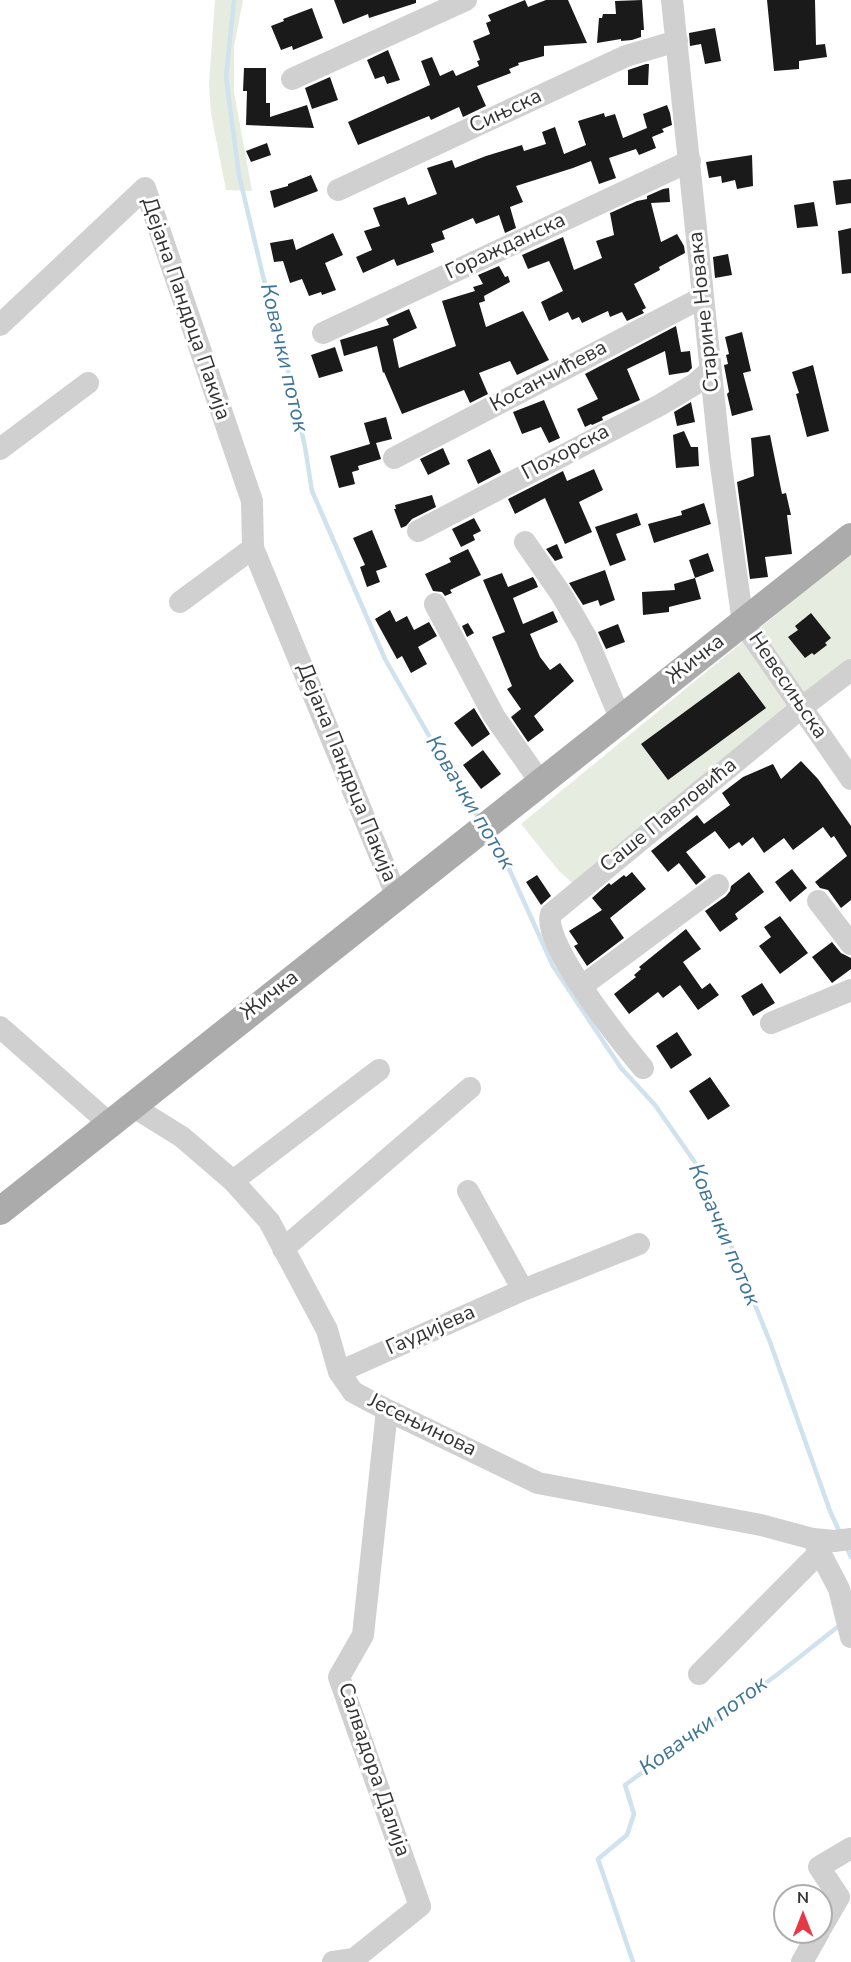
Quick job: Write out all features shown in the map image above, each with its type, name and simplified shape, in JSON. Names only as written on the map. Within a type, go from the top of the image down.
[{"type":"main road","name":"Жичка","points":[[0,1211],[851,537]]},
{"type":"street","points":[[292,80],[466,0]]},
{"type":"street","name":"Старине Новака","points":[[672,0],[720,458],[743,623]]},
{"type":"street","name":"Сињска","points":[[338,190],[626,56],[677,41]]},
{"type":"street","name":"Горажданска","points":[[323,333],[690,161]]},
{"type":"street","name":"Дејана Пандрца Пакија","points":[[0,325],[145,188],[252,501],[253,548],[397,897]]},
{"type":"street","name":"Косанчићева","points":[[394,458],[703,297]]},
{"type":"street","name":"Похорска","points":[[418,531],[660,405],[695,384],[711,370]]},
{"type":"street","points":[[0,449],[88,383]]},
{"type":"street","points":[[525,542],[561,594],[586,637],[621,720]]},
{"type":"street","points":[[180,602],[253,548]]},
{"type":"street","points":[[435,604],[494,716],[541,783]]},
{"type":"street","name":"Невесињска","points":[[743,623],[851,779]]},
{"type":"street","name":"Саше Павловића","points":[[643,1068],[618,1038],[582,986],[554,938],[549,926],[551,914],[801,708],[851,670]]},
{"type":"street","points":[[582,986],[718,885]]},
{"type":"street","points":[[818,901],[851,944]]},
{"type":"street","points":[[771,1023],[851,990]]},
{"type":"street","points":[[0,1027],[110,1124]]},
{"type":"street","points":[[233,1181],[379,1070]]},
{"type":"street","points":[[283,1249],[470,1088]]},
{"type":"street","name":"Јесењинова","points":[[132,1106],[182,1137],[233,1181],[269,1221],[327,1330],[339,1372],[353,1392],[537,1483],[761,1525],[829,1543]]},
{"type":"street","points":[[468,1191],[523,1290]]},
{"type":"street","name":"Гаудијева","points":[[339,1372],[523,1290],[639,1244]]},
{"type":"street","name":"Салвадора Далија","points":[[348,1961],[420,1906],[339,1677],[363,1635],[387,1410]]},
{"type":"street","points":[[829,1543],[850,1634]]},
{"type":"street","points":[[699,1674],[829,1543]]},
{"type":"street","points":[[831,1884],[819,1867],[851,1848]]},
{"type":"street","points":[[833,1887],[839,1896],[833,1907]]},
{"type":"street","points":[[802,1962],[812,1944]]},
{"type":"shaded area","points":[[215,0],[243,0],[234,47],[234,92],[252,191],[226,190],[211,113],[209,85]]},
{"type":"shaded area","points":[[851,553],[851,670],[580,890],[559,871],[521,824]]},
{"type":"building","points":[[334,0],[416,0],[416,3],[369,18],[368,14],[343,24]]},
{"type":"building","points":[[525,0],[528,7],[546,0],[568,0],[587,43],[544,46],[544,56],[518,63],[519,65],[509,69],[511,73],[477,86],[486,106],[463,117],[459,107],[431,120],[429,116],[358,145],[348,122],[430,85],[421,61],[432,57],[440,76],[453,70],[456,76],[479,66],[477,61],[480,60],[473,41],[490,34],[486,23],[491,21],[488,15]]},
{"type":"building","points":[[642,0],[644,30],[641,30],[641,37],[597,43],[599,18],[602,18],[603,14],[616,14],[615,1]]},
{"type":"building","points":[[767,0],[815,0],[816,45],[825,44],[827,57],[799,61],[799,69],[774,71]]},
{"type":"building","points":[[312,8],[323,38],[293,50],[292,46],[281,50],[271,26]]},
{"type":"building","points":[[715,28],[721,61],[705,64],[701,44],[690,46],[689,33]]},
{"type":"building","points":[[388,50],[400,80],[387,84],[384,76],[375,79],[367,60]]},
{"type":"building","points":[[649,64],[648,85],[628,85],[628,70]]},
{"type":"building","points":[[244,68],[266,68],[266,103],[270,103],[270,117],[307,105],[314,128],[246,125],[247,91],[243,91]]},
{"type":"building","points":[[330,77],[338,100],[312,109],[305,88]]},
{"type":"building","points":[[667,105],[672,125],[662,129],[664,132],[652,137],[656,148],[639,155],[636,149],[609,158],[616,178],[599,184],[591,161],[516,186],[523,202],[510,207],[516,228],[505,233],[499,215],[476,224],[473,218],[442,231],[445,239],[431,244],[434,252],[397,266],[394,259],[363,273],[356,257],[372,250],[364,231],[380,226],[373,208],[405,197],[408,205],[437,194],[427,168],[452,160],[455,168],[522,145],[524,151],[546,144],[542,132],[555,127],[564,154],[586,145],[578,121],[604,113],[605,117],[615,114],[623,138],[647,128],[643,114]]},
{"type":"building","points":[[267,143],[271,155],[251,162],[246,151]]},
{"type":"building","points":[[752,155],[753,186],[737,189],[735,180],[722,183],[721,176],[709,178],[706,162]]},
{"type":"building","points":[[311,175],[318,191],[274,208],[270,191],[288,186],[288,184]]},
{"type":"building","points":[[851,179],[851,203],[836,205],[833,181]]},
{"type":"building","points":[[669,188],[670,202],[651,203],[661,242],[677,234],[685,253],[634,284],[646,308],[642,310],[644,313],[627,321],[622,312],[610,317],[608,311],[582,323],[579,317],[572,320],[568,312],[549,321],[541,302],[563,291],[549,261],[528,269],[522,255],[563,237],[574,270],[602,258],[596,241],[614,235],[610,213]]},
{"type":"building","points":[[814,202],[818,226],[797,228],[794,205]]},
{"type":"building","points":[[851,228],[851,273],[842,274],[838,231]]},
{"type":"building","points":[[333,233],[343,255],[325,263],[336,290],[322,295],[321,292],[309,296],[302,279],[290,283],[283,261],[274,262],[270,243],[293,239],[296,250]]},
{"type":"building","points":[[728,254],[732,275],[715,278],[713,257]]},
{"type":"building","points":[[499,266],[510,282],[484,296],[485,301],[479,303],[486,327],[523,311],[549,360],[517,375],[510,361],[479,373],[488,394],[470,403],[464,390],[402,414],[383,373],[377,346],[344,356],[340,340],[389,325],[386,319],[409,309],[417,328],[393,339],[399,368],[456,346],[442,301],[475,291],[473,287],[483,284],[478,275]]},
{"type":"building","points":[[676,326],[681,352],[690,351],[692,368],[688,372],[669,375],[665,351],[627,369],[640,400],[585,427],[577,409],[598,399],[585,374]]},
{"type":"building","points":[[742,332],[751,371],[743,373],[753,410],[732,416],[724,365],[728,364],[726,355],[729,354],[725,337]]},
{"type":"building","points":[[335,347],[343,371],[319,378],[311,355]]},
{"type":"building","points":[[813,365],[829,431],[807,437],[796,394],[799,393],[792,372]]},
{"type":"building","points":[[544,400],[560,438],[549,443],[541,427],[522,434],[513,412]]},
{"type":"building","points":[[691,402],[695,422],[677,426],[674,412]]},
{"type":"building","points":[[386,417],[392,439],[376,443],[381,459],[358,466],[359,470],[352,472],[355,484],[339,488],[330,456],[370,444],[364,423]]},
{"type":"building","points":[[684,431],[691,447],[698,447],[699,466],[676,468],[673,435]]},
{"type":"building","points":[[770,435],[782,494],[786,493],[791,515],[787,515],[792,554],[765,557],[768,577],[750,579],[737,482],[754,476],[751,438]]},
{"type":"building","points":[[443,448],[450,464],[428,475],[420,459]]},
{"type":"building","points":[[490,449],[501,472],[478,484],[467,460]]},
{"type":"building","points":[[594,469],[603,490],[579,502],[592,532],[565,544],[545,498],[515,514],[508,499],[563,471],[567,481]]},
{"type":"building","points":[[432,495],[436,507],[412,519],[401,528],[394,509],[396,509],[395,505]]},
{"type":"building","points":[[704,503],[711,524],[654,543],[648,524],[682,515],[681,511]]},
{"type":"building","points":[[637,513],[641,525],[616,534],[626,560],[610,566],[595,527]]},
{"type":"building","points":[[474,518],[481,531],[473,535],[475,540],[461,547],[452,529]]},
{"type":"building","points":[[372,530],[387,567],[376,571],[380,582],[367,587],[360,567],[365,565],[353,538]]},
{"type":"building","points":[[557,544],[563,558],[555,561],[546,549]]},
{"type":"building","points":[[468,549],[481,575],[450,590],[452,593],[445,596],[442,592],[433,591],[425,574],[451,562],[449,558]]},
{"type":"building","points":[[708,553],[714,571],[695,578],[689,560]]},
{"type":"building","points":[[605,570],[615,600],[600,606],[598,600],[583,605],[569,583]]},
{"type":"building","points":[[502,573],[508,587],[533,577],[538,587],[513,598],[523,624],[553,611],[558,622],[530,634],[540,657],[550,670],[560,663],[574,681],[534,716],[544,730],[528,742],[511,717],[521,709],[507,689],[512,686],[492,637],[505,632],[483,580]]},
{"type":"building","points":[[695,578],[701,599],[669,607],[669,612],[643,615],[642,592],[675,590],[674,584]]},
{"type":"building","points":[[390,610],[396,622],[407,616],[414,630],[429,622],[437,636],[418,647],[427,664],[411,673],[402,656],[397,659],[375,619]]},
{"type":"building","points":[[811,613],[831,638],[825,643],[827,645],[814,655],[812,653],[805,658],[788,637],[798,630],[795,626]]},
{"type":"building","points":[[468,623],[474,633],[467,637],[462,626]]},
{"type":"building","points":[[618,624],[625,642],[606,649],[598,632]]},
{"type":"building","points":[[739,672],[766,708],[668,780],[641,744]]},
{"type":"building","points":[[474,708],[490,734],[472,747],[454,723]]},
{"type":"building","points":[[483,750],[501,774],[481,789],[463,765]]},
{"type":"building","points":[[801,761],[818,779],[851,826],[851,900],[841,908],[828,890],[820,888],[815,882],[847,856],[834,836],[831,838],[823,827],[793,850],[784,838],[764,853],[753,837],[742,846],[739,842],[729,849],[715,831],[686,852],[706,877],[696,885],[679,863],[668,872],[651,851],[697,815],[704,824],[730,805],[722,793],[743,777],[773,764],[781,779]]},
{"type":"building","points":[[792,869],[807,888],[790,902],[775,882]]},
{"type":"building","points":[[632,872],[646,889],[610,918],[624,938],[587,966],[574,946],[578,944],[569,931],[602,910],[592,898],[609,883],[611,885]]},
{"type":"building","points":[[749,872],[764,892],[735,914],[738,919],[720,932],[705,911],[726,896],[731,886]]},
{"type":"building","points":[[537,875],[551,896],[541,905],[526,882]]},
{"type":"building","points":[[780,916],[808,953],[780,974],[759,946],[771,937],[764,927]]},
{"type":"building","points":[[686,929],[701,949],[683,962],[702,989],[710,983],[719,995],[698,1010],[680,985],[663,998],[658,992],[629,1014],[614,994],[636,977],[634,975],[641,969],[639,967]]},
{"type":"building","points":[[832,942],[841,953],[851,958],[851,969],[832,983],[812,957]]},
{"type":"building","points":[[762,983],[775,1003],[753,1016],[741,996]]},
{"type":"building","points":[[677,1032],[692,1055],[671,1069],[656,1046]]},
{"type":"building","points":[[710,1077],[730,1106],[708,1120],[689,1091]]},
{"type":"waterway","name":"Ковачки поток","points":[[234,0],[226,77],[239,175],[290,378],[312,491],[385,659],[480,820]]},
{"type":"waterway","name":"Ковачки поток","points":[[490,835],[501,851],[553,966],[621,1068],[655,1105],[701,1171],[770,1342],[830,1511],[840,1533]]},
{"type":"waterway","name":"Ковачки поток","points":[[846,1546],[851,1557]]},
{"type":"waterway","name":"Ковачки поток","points":[[633,1962],[598,1859],[627,1835],[634,1814],[625,1785],[778,1674],[840,1625]]}]
